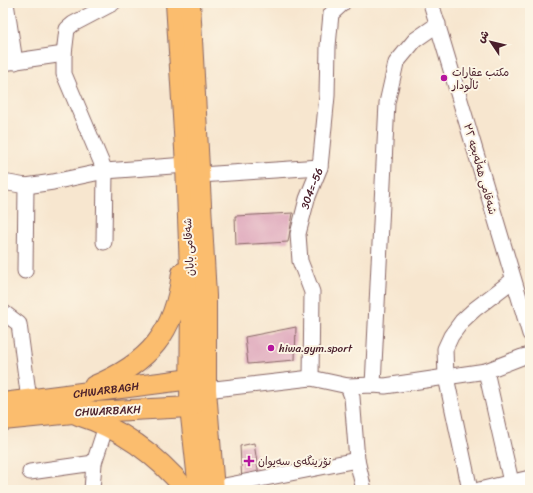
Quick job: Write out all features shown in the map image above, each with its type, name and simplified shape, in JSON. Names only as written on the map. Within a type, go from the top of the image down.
[{"type":"main road","name":"شەقامی بابان","points":[[176,3],[191,175],[191,296],[198,385],[190,407],[209,489]]},
{"type":"main road","points":[[78,394],[109,380],[140,360],[159,340],[169,324],[176,306],[181,279],[191,175],[190,3]]},
{"type":"main road","points":[[198,385],[209,489]]},
{"type":"main road","name":"CHWARBAGH","points":[[3,403],[78,394],[198,385]]},
{"type":"main road","name":"CHWARBAKH","points":[[3,420],[73,413],[190,407]]},
{"type":"main road","points":[[73,413],[124,435],[143,448],[174,475],[186,490]]},
{"type":"street","points":[[6,3],[9,62],[64,54]]},
{"type":"street","name":"304=-56","points":[[311,378],[312,292],[300,261],[298,234],[307,199],[320,167],[327,96],[328,46],[331,9],[343,3]]},
{"type":"street","name":"شەقامی هەڵەبجە ٣٢","points":[[431,3],[530,334]]},
{"type":"street","points":[[104,242],[105,171],[64,74],[64,54],[67,29],[73,24],[109,4]]},
{"type":"street","points":[[373,385],[387,103],[396,63],[415,40],[438,24]]},
{"type":"street","points":[[3,182],[26,186],[105,171],[191,175],[320,167]]},
{"type":"street","points":[[25,271],[26,186]]},
{"type":"street","points":[[470,490],[446,377],[446,349],[451,336],[462,321],[475,309],[513,280]]},
{"type":"street","points":[[3,312],[19,324],[29,400]]},
{"type":"street","points":[[198,385],[311,378],[348,386],[385,386],[486,371],[530,355]]},
{"type":"street","points":[[486,371],[510,482]]},
{"type":"street","points":[[348,386],[352,397],[357,460],[364,490]]},
{"type":"street","points":[[92,490],[94,463],[106,426]]},
{"type":"street","points":[[209,489],[357,460]]},
{"type":"street","points":[[30,472],[94,463]]},
{"type":"street","points":[[479,490],[530,478]]},
{"type":"building","points":[[293,213],[288,242],[236,245],[235,216]]},
{"type":"building","name":"hiwa.gym.sport","points":[[296,327],[295,360],[248,364],[245,337]]},
{"type":"building","name":"نۆرینگەی سەیوان","points":[[254,443],[259,476],[242,482],[240,446]]},
{"type":"place","name":"مكتب عقارات ئاڵودار","points":[[444,78]]},
{"type":"place","name":"hiwa.gym.sport","points":[[271,348]]},
{"type":"place","name":"نۆرینگەی سەیوان","points":[[249,461]]}]
